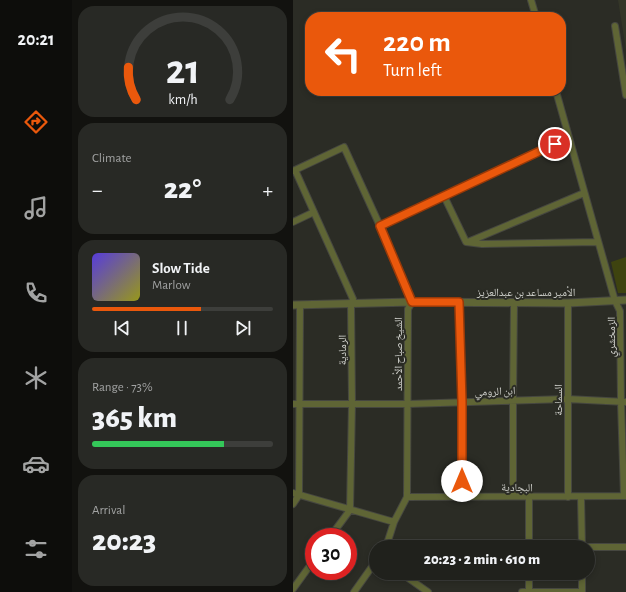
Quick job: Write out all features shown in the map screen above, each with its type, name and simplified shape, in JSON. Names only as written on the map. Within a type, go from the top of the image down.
[{"type":"street","points":[[531,0],[535,12]]},
{"type":"street","points":[[615,26],[626,95]]},
{"type":"street","name":"الزمخشري","points":[[557,96],[615,301],[621,311],[625,496]]},
{"type":"street","points":[[380,226],[568,137]]},
{"type":"street","name":"الشيخ صباح الأحمد","points":[[294,170],[344,148],[380,226],[412,302],[408,309],[407,497],[394,522],[388,540]]},
{"type":"street","name":"الرمادية","points":[[294,170],[353,299],[351,304],[352,403],[350,510]]},
{"type":"street","points":[[466,242],[584,193]]},
{"type":"street","points":[[444,196],[466,242]]},
{"type":"street","points":[[293,222],[314,212]]},
{"type":"street","points":[[466,242],[482,244],[598,242]]},
{"type":"street","name":"الأمير مساعد بن عبدالعزيز","points":[[296,305],[412,302],[568,303],[626,300]]},
{"type":"street","points":[[615,301],[626,306]]},
{"type":"street","points":[[459,302],[462,402],[462,497]]},
{"type":"street","points":[[513,496],[515,303]]},
{"type":"street","name":"السماحة","points":[[568,303],[568,497]]},
{"type":"street","points":[[293,504],[296,494],[296,305]]},
{"type":"street","name":"ابن الرومي","points":[[296,404],[408,404],[567,399],[623,402]]},
{"type":"street","points":[[296,494],[394,522]]},
{"type":"street","name":"البجادية","points":[[407,497],[513,496],[529,498],[625,496]]},
{"type":"street","points":[[581,497],[582,540]]},
{"type":"street","points":[[529,498],[529,540]]},
{"type":"street","points":[[337,528],[350,510]]},
{"type":"street","points":[[595,547],[626,548]]},
{"type":"street","points":[[354,592],[369,571]]},
{"type":"street","points":[[293,589],[305,572]]},
{"type":"street","points":[[410,580],[425,591],[432,592]]},
{"type":"street","points":[[529,580],[529,592]]},
{"type":"street","points":[[521,592],[582,592],[582,580]]},
{"type":"shaded area","points":[[618,0],[626,0],[626,50]]},
{"type":"green space","points":[[626,257],[626,293],[618,293],[611,262]]},
{"type":"route","points":[[462,481],[462,402],[459,302],[412,302],[380,226],[555,144]]}]
